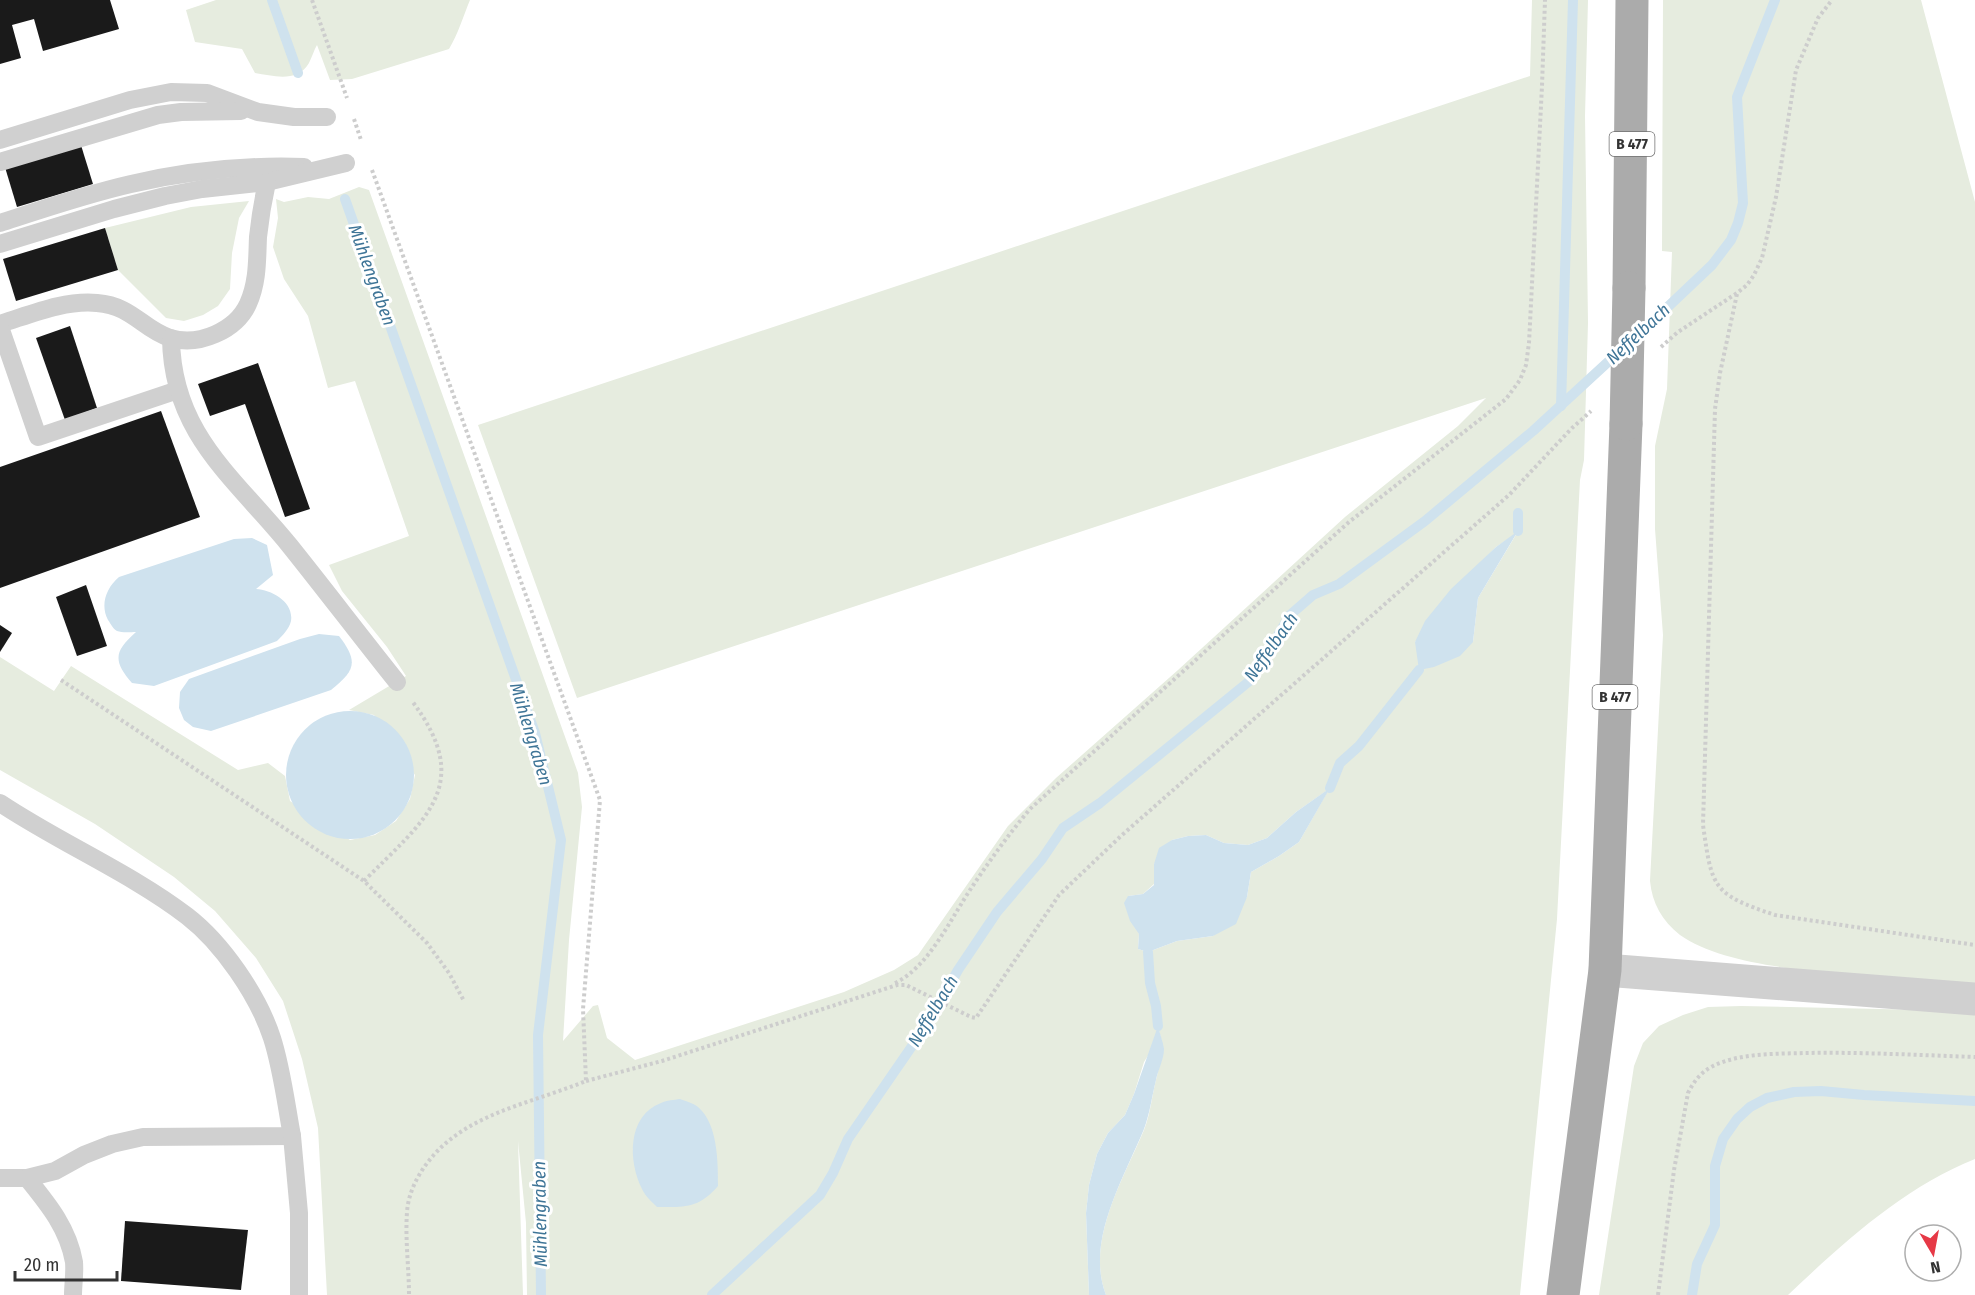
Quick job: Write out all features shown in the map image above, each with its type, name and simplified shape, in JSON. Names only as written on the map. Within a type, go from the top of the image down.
[{"type":"main road","name":"B 477","points":[[1563,1295],[1605,970],[1626,424],[1632,0]]},
{"type":"street","points":[[1605,970],[1975,999]]},
{"type":"lane","points":[[0,140],[130,100],[171,92],[207,93],[258,112]]},
{"type":"lane","points":[[0,162],[158,115],[181,112],[258,112],[294,117],[327,117]]},
{"type":"lane","points":[[0,244],[165,196],[202,189],[267,182],[346,163]]},
{"type":"lane","points":[[0,223],[129,184],[165,177],[274,166],[324,168]]},
{"type":"lane","points":[[178,390],[38,437],[0,326],[75,302],[115,305],[171,339],[205,338],[222,331],[239,319],[254,287],[258,235],[267,182]]},
{"type":"lane","points":[[171,339],[171,359],[178,390],[197,434],[220,466],[288,544],[397,682]]},
{"type":"lane","points":[[0,803],[136,883],[187,916],[211,938],[248,987],[272,1038],[292,1136],[299,1213],[299,1295]]},
{"type":"lane","points":[[0,1178],[27,1178],[56,1171],[84,1155],[112,1144],[143,1137],[292,1136]]},
{"type":"lane","points":[[27,1178],[52,1209],[66,1233],[74,1264],[72,1295]]},
{"type":"path","points":[[312,0],[349,105]]},
{"type":"path","points":[[409,1295],[407,1211],[412,1190],[426,1164],[447,1140],[474,1123],[586,1081],[662,1061],[822,1010],[902,980],[928,956],[1001,844],[1030,809],[1349,522],[1506,399],[1520,380],[1526,365],[1531,309],[1545,0]]},
{"type":"path","points":[[1660,348],[1678,332],[1737,293],[1754,275],[1762,258],[1776,197],[1796,70],[1818,18],[1832,0]]},
{"type":"path","points":[[352,113],[363,145]]},
{"type":"path","points":[[370,165],[600,800],[583,1009],[586,1081]]},
{"type":"path","points":[[1737,293],[1720,373],[1716,409],[1703,825],[1710,870],[1718,887],[1730,896],[1747,906],[1775,915],[1975,945]]},
{"type":"path","points":[[886,987],[906,985],[971,1017],[979,1015],[1059,895],[1067,887],[1122,835],[1509,495],[1572,428],[1599,404]]},
{"type":"path","points":[[61,680],[364,880],[427,943],[449,973],[464,1001]]},
{"type":"path","points":[[364,880],[431,810],[440,789],[442,768],[437,742],[428,721],[397,682]]},
{"type":"path","points":[[1658,1295],[1674,1170],[1688,1093],[1693,1082],[1702,1073],[1714,1065],[1764,1054],[1830,1052],[1975,1057]]},
{"type":"shaded area","points":[[216,0],[470,0],[449,49],[352,79],[330,80],[317,45],[304,69],[285,77],[255,73],[242,49],[195,42],[186,10]]},
{"type":"shaded area","points":[[1532,0],[1588,0],[1585,116],[1588,323],[1584,460],[1580,480],[1557,919],[1520,1295],[1106,1295],[1101,1274],[1100,1253],[1104,1232],[1110,1210],[1148,1116],[1162,1052],[1158,1028],[1125,1115],[1108,1133],[1097,1154],[1089,1185],[1086,1213],[1089,1295],[527,1295],[526,1223],[518,1141],[523,1295],[327,1295],[318,1128],[302,1059],[283,1001],[256,958],[215,911],[174,877],[95,824],[0,770],[0,657],[54,691],[71,666],[238,770],[268,763],[285,776],[290,801],[350,840],[375,835],[396,821],[410,799],[415,775],[374,715],[349,710],[406,676],[387,647],[342,591],[329,565],[409,536],[355,381],[328,388],[308,316],[284,279],[273,247],[278,218],[276,199],[284,202],[308,197],[329,199],[359,187],[369,190],[578,773],[582,807],[569,940],[563,1041],[593,1006],[598,1005],[607,1038],[635,1060],[844,992],[894,970],[918,955],[1008,826],[1056,778],[1345,517],[1458,426],[1486,398],[577,698],[478,425],[1530,76]],"holes":[[[1517,533],[1478,598],[1473,642],[1415,642],[1486,557]],[[1329,789],[1299,842],[1251,872],[1247,897],[1213,936],[1177,941],[1148,952],[1138,949],[1139,934],[1128,896],[1143,894],[1154,884],[1154,864],[1172,840],[1206,835],[1224,843],[1248,845],[1267,838],[1296,812]]]},
{"type":"shaded area","points":[[1663,0],[1921,0],[1975,202],[1975,986],[1792,969],[1742,960],[1698,945],[1680,935],[1663,918],[1653,897],[1650,881],[1663,635],[1655,529],[1655,446],[1667,389],[1672,252],[1662,251]]},
{"type":"shaded area","points":[[249,201],[239,218],[232,253],[230,289],[218,306],[203,315],[184,321],[166,318],[118,270],[105,228],[191,207]]},
{"type":"shaded area","points":[[1708,1007],[1926,1010],[1975,1014],[1975,1159],[1949,1171],[1899,1201],[1853,1236],[1788,1295],[1599,1295],[1634,1066],[1643,1043],[1659,1026],[1683,1015]]},
{"type":"water","points":[[1518,531],[1478,598],[1473,642],[1460,656],[1434,667],[1419,670],[1415,642],[1425,621],[1451,589],[1496,547]]},
{"type":"water","points":[[252,538],[267,545],[273,575],[256,589],[281,598],[291,614],[289,627],[284,634],[277,641],[154,686],[132,683],[121,668],[119,656],[120,650],[136,632],[116,630],[106,614],[106,597],[114,581],[119,577],[234,539]]},
{"type":"water","points":[[319,634],[339,636],[352,660],[352,666],[345,677],[331,690],[211,731],[193,727],[184,720],[179,708],[180,692],[189,679]]},
{"type":"water","points":[[350,711],[375,716],[395,730],[409,750],[414,775],[409,800],[395,820],[375,834],[350,839],[325,834],[305,820],[291,800],[286,775],[291,750],[305,730],[325,716]]},
{"type":"water","points":[[1330,788],[1299,842],[1251,872],[1247,897],[1236,924],[1213,936],[1177,941],[1148,952],[1138,949],[1139,934],[1130,921],[1124,903],[1128,896],[1143,894],[1154,885],[1154,864],[1159,848],[1172,840],[1206,835],[1224,843],[1248,845],[1267,838],[1296,812]]},
{"type":"water","points":[[1158,1026],[1164,1053],[1148,1117],[1118,1189],[1104,1232],[1100,1253],[1101,1274],[1106,1295],[1089,1295],[1086,1213],[1089,1185],[1097,1154],[1108,1133],[1125,1115]]},
{"type":"water","points":[[680,1099],[698,1107],[710,1123],[718,1166],[718,1186],[711,1194],[697,1203],[676,1207],[657,1207],[645,1194],[637,1178],[633,1153],[636,1129],[650,1109],[663,1102]]},
{"type":"building","points":[[0,0],[110,0],[119,29],[43,51],[34,19],[12,25],[21,58],[0,64]]},
{"type":"building","points":[[80,142],[93,184],[17,207],[4,164]]},
{"type":"building","points":[[105,228],[118,270],[16,301],[3,259]]},
{"type":"building","points":[[70,326],[97,408],[65,420],[36,338]]},
{"type":"building","points":[[258,363],[310,509],[285,517],[245,404],[210,416],[198,384]]},
{"type":"building","points":[[161,411],[200,517],[0,588],[0,467]]},
{"type":"building","points":[[86,585],[107,646],[77,656],[56,597]]},
{"type":"building","points":[[0,625],[12,633],[0,652]]},
{"type":"building","points":[[125,1221],[248,1230],[241,1290],[121,1281]]},
{"type":"waterway","name":"Mühlengraben","points":[[272,0],[298,73]]},
{"type":"waterway","points":[[1561,406],[1573,0]]},
{"type":"waterway","name":"Neffelbach","points":[[1635,338],[1712,265],[1731,240],[1743,203],[1737,97],[1775,0]]},
{"type":"waterway","name":"Mühlengraben","points":[[345,199],[535,733],[561,840],[538,1035],[541,1295]]},
{"type":"waterway","name":"Neffelbach","points":[[712,1295],[820,1195],[848,1139],[930,1020],[958,970],[997,912],[1042,859],[1063,828],[1100,803],[1252,679],[1290,615],[1313,595],[1339,584],[1425,521],[1533,431],[1621,350]]},
{"type":"waterway","points":[[1518,513],[1518,531]]},
{"type":"waterway","points":[[1330,788],[1340,763],[1359,746],[1419,670]]},
{"type":"waterway","points":[[1148,952],[1150,983],[1158,1026]]},
{"type":"waterway","points":[[1692,1295],[1697,1264],[1715,1225],[1715,1166],[1723,1139],[1737,1119],[1750,1107],[1767,1098],[1794,1092],[1821,1091],[1975,1101]]}]
